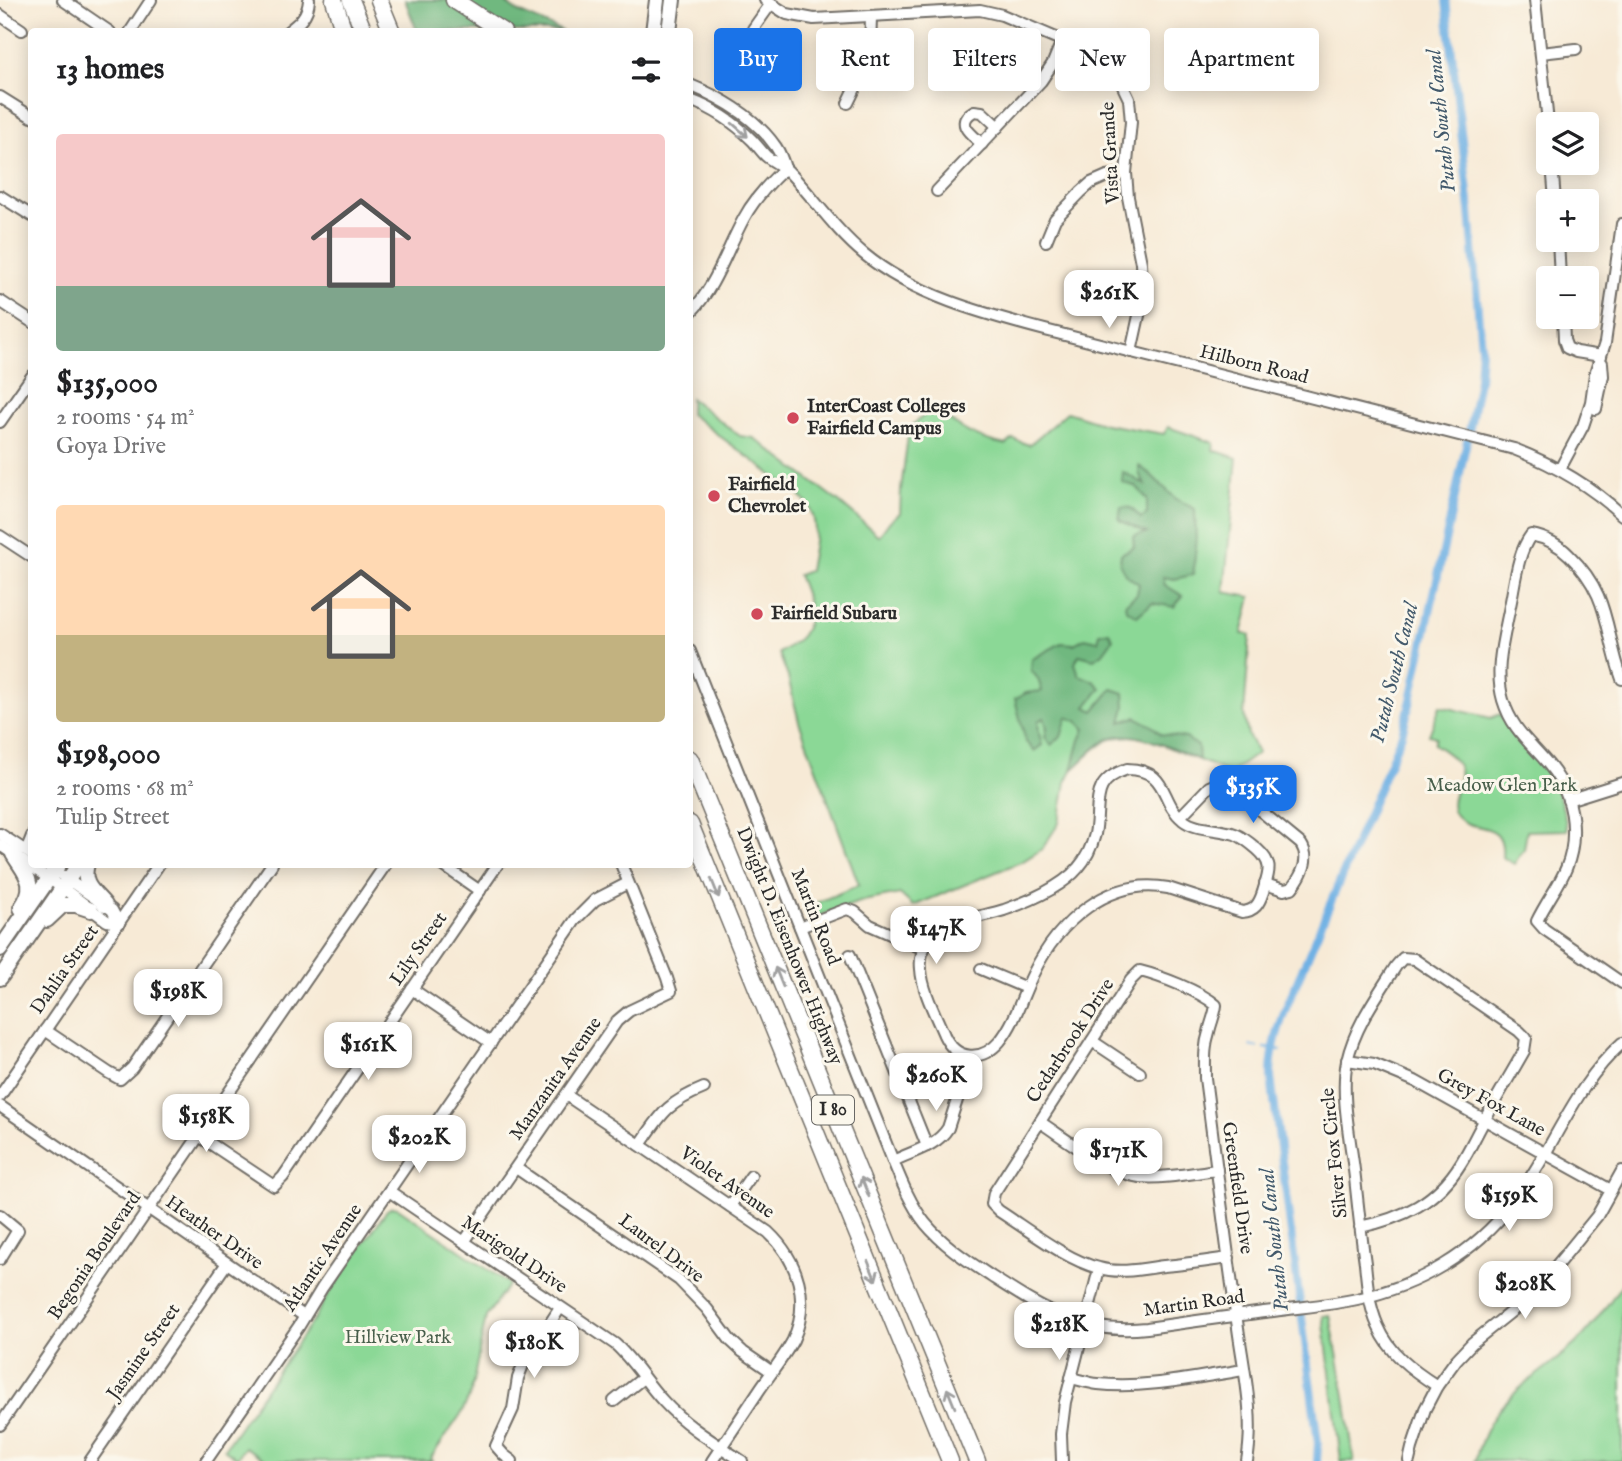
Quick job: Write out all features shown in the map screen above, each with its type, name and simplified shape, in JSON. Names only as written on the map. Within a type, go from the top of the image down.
[{"type":"highway","points":[[334,0],[343,28]]},
{"type":"highway","points":[[351,0],[362,28]]},
{"type":"highway","points":[[379,0],[390,28]]},
{"type":"highway","points":[[454,0],[497,28]]},
{"type":"highway","name":"Dwight D. Eisenhower Highway","points":[[693,766],[977,1461]]},
{"type":"highway","name":"I 80","points":[[693,831],[950,1461]]},
{"type":"main road","points":[[654,28],[657,0]]},
{"type":"main road","points":[[670,28],[673,0]]},
{"type":"main road","points":[[0,938],[26,901],[30,887],[28,876],[6,850]]},
{"type":"main road","points":[[0,978],[76,868]]},
{"type":"main road","points":[[24,944],[63,905],[98,907],[85,881],[86,868]]},
{"type":"main road","points":[[0,950],[52,870]]},
{"type":"street","points":[[63,0],[104,28]]},
{"type":"street","points":[[133,28],[151,0]]},
{"type":"street","points":[[292,28],[304,17],[309,0]]},
{"type":"street","points":[[1535,0],[1547,112]]},
{"type":"street","points":[[754,28],[767,2]]},
{"type":"street","name":"Vista Grande","points":[[767,2],[787,14],[814,19],[980,10],[1002,15],[1055,38]]},
{"type":"street","points":[[0,15],[22,30]]},
{"type":"street","points":[[848,103],[870,53],[871,16]]},
{"type":"street","points":[[1541,53],[1576,50]]},
{"type":"street","points":[[937,191],[1041,81],[1055,58]]},
{"type":"street","name":"Hilborn Road","points":[[693,86],[717,97],[752,121],[777,148],[785,168]]},
{"type":"street","name":"Vista Grande","points":[[1125,91],[1129,99],[1131,122],[1126,173],[1128,197],[1141,263],[1142,285],[1140,311],[1131,352]]},
{"type":"street","points":[[0,97],[28,114]]},
{"type":"street","name":"Hilborn Road","points":[[693,101],[734,124],[768,158],[785,168],[854,245],[883,269],[906,282],[960,305],[1002,318],[1514,449],[1560,469],[1595,491],[1622,514]]},
{"type":"street","points":[[982,144],[965,128],[967,115],[974,111],[982,112],[998,127]]},
{"type":"street","points":[[693,309],[707,293],[751,205],[785,168]]},
{"type":"street","points":[[1046,241],[1055,219],[1091,183],[1107,176],[1126,173]]},
{"type":"street","points":[[0,196],[28,214]]},
{"type":"street","points":[[1560,469],[1583,426],[1591,402],[1595,374],[1605,344],[1622,224]]},
{"type":"street","points":[[0,301],[28,319]]},
{"type":"street","points":[[1564,329],[1567,348],[1601,356]]},
{"type":"street","points":[[1583,426],[1593,417],[1601,387],[1601,356]]},
{"type":"street","points":[[2,414],[28,381]]},
{"type":"street","points":[[1591,402],[1601,387]]},
{"type":"street","points":[[1620,976],[1544,929],[1537,921],[1567,869],[1573,833],[1568,800],[1558,777],[1521,735],[1510,717],[1503,700],[1500,680],[1500,656],[1524,546],[1531,535],[1544,537],[1564,550],[1593,584],[1602,601],[1622,679]]},
{"type":"street","points":[[0,536],[28,554]]},
{"type":"street","name":"Martin Road","points":[[693,660],[893,1161],[914,1206],[923,1221],[944,1243],[967,1261],[1048,1312],[1084,1325],[1129,1330],[1315,1306],[1370,1296],[1431,1274],[1474,1244],[1512,1205],[1545,1154],[1576,1097],[1622,1043]]},
{"type":"street","points":[[1127,769],[1146,772],[1162,785],[1180,817],[1194,826],[1231,832],[1246,839],[1264,855],[1269,868],[1256,907],[1242,912],[1158,886],[1133,887],[1107,895],[1088,907],[1046,950],[1026,988],[1011,1026],[999,1041],[980,1055],[962,1055],[954,1050],[944,1035],[920,967],[929,940],[947,926],[1022,903],[1064,880],[1077,869],[1095,834],[1099,790],[1114,773],[1127,769]]},
{"type":"street","points":[[1180,817],[1209,787],[1219,783],[1229,785],[1306,851],[1306,863],[1292,888],[1284,890],[1265,884]]},
{"type":"street","points":[[1568,800],[1622,783]]},
{"type":"street","points":[[0,834],[28,852]]},
{"type":"street","points":[[6,850],[28,860]]},
{"type":"street","name":"Dahlia Street","points":[[0,1096],[156,868]]},
{"type":"street","points":[[45,1030],[120,1079],[132,1068],[269,868]]},
{"type":"street","name":"Begonia Boulevard","points":[[0,1425],[383,868]]},
{"type":"street","points":[[447,868],[480,891]]},
{"type":"street","name":"Lily Street","points":[[199,1136],[274,1185],[283,1177],[495,868]]},
{"type":"street","points":[[622,868],[628,883]]},
{"type":"street","points":[[52,870],[65,884],[98,907],[113,910],[119,923]]},
{"type":"street","name":"Manzanita Avenue","points":[[464,1242],[617,1021],[629,1011],[671,990],[628,883]]},
{"type":"street","name":"Atlantic Avenue","points":[[206,1461],[576,919],[604,894],[628,883]]},
{"type":"street","points":[[800,927],[846,909],[855,912],[870,925],[924,949]]},
{"type":"street","points":[[850,955],[927,1146]]},
{"type":"street","name":"Silver Fox Circle","points":[[1360,1227],[1402,1216],[1444,1186],[1460,1165],[1524,1051],[1526,1038],[1519,1031],[1414,959],[1403,958],[1396,966],[1362,1021],[1352,1041],[1344,1087],[1360,1227],[1370,1296],[1378,1325],[1385,1340],[1402,1362],[1437,1386]]},
{"type":"street","points":[[981,969],[1026,988]]},
{"type":"street","name":"Cedarbrook Drive","points":[[1099,1269],[1065,1253],[999,1211],[992,1204],[994,1193],[1131,979],[1140,971],[1208,998],[1216,1004]]},
{"type":"street","points":[[412,989],[491,1043]]},
{"type":"street","name":"Greenfield Drive","points":[[1216,1004],[1208,1034],[1205,1077],[1251,1421],[1247,1461]]},
{"type":"street","points":[[1092,1041],[1140,1073]]},
{"type":"street","points":[[893,1161],[937,1141],[943,1135],[948,1128],[969,1056]]},
{"type":"street","name":"Grey Fox Lane","points":[[1347,1060],[1374,1064],[1415,1081],[1611,1191]]},
{"type":"street","points":[[640,1145],[675,1101],[704,1088]]},
{"type":"street","name":"Violet Avenue","points":[[566,1094],[768,1232],[778,1241],[796,1273],[801,1300],[797,1329],[792,1341],[712,1461]]},
{"type":"street","name":"Heather Drive","points":[[0,1106],[304,1316]]},
{"type":"street","points":[[1040,1122],[1119,1171],[1138,1177],[1217,1170]]},
{"type":"street","name":"Laurel Drive","points":[[516,1168],[679,1280],[730,1340],[772,1372]]},
{"type":"street","points":[[1409,1461],[1425,1409],[1437,1386],[1472,1343],[1522,1303],[1543,1282],[1597,1216],[1622,1171]]},
{"type":"street","points":[[730,1206],[751,1176]]},
{"type":"street","name":"Marigold Drive","points":[[389,1191],[624,1352],[676,1415],[742,1461]]},
{"type":"street","points":[[0,1215],[18,1230],[0,1259]]},
{"type":"street","points":[[1062,1461],[1061,1434],[1065,1402],[1099,1269],[1135,1270],[1229,1258]]},
{"type":"street","name":"Jasmine Street","points":[[90,1461],[227,1263]]},
{"type":"street","points":[[512,1461],[496,1446],[513,1409],[523,1365],[560,1308]]},
{"type":"street","points":[[1071,1378],[1095,1384],[1143,1384],[1244,1370]]},
{"type":"street","points":[[614,1401],[643,1378]]},
{"type":"green space","points":[[405,0],[502,0],[518,12],[555,28],[416,28]]},
{"type":"green space","points":[[693,400],[740,436],[754,438],[879,536],[900,513],[909,428],[934,407],[969,433],[1006,445],[1013,439],[1029,445],[1067,412],[1105,424],[1164,434],[1168,427],[1214,443],[1213,450],[1237,458],[1224,592],[1251,597],[1242,634],[1250,635],[1244,715],[1248,735],[1258,753],[1230,773],[1151,740],[1132,736],[1111,738],[1072,770],[1066,782],[1059,823],[1042,849],[1023,861],[913,906],[900,894],[863,901],[809,919],[804,908],[859,885],[799,722],[779,653],[800,638],[808,620],[808,605],[798,575],[809,571],[815,530],[812,512],[799,495],[693,416]]},
{"type":"green space","points":[[1139,466],[1176,499],[1195,509],[1196,545],[1193,575],[1174,579],[1163,577],[1165,585],[1183,596],[1174,607],[1152,603],[1137,616],[1126,609],[1125,604],[1137,594],[1139,584],[1126,575],[1120,564],[1121,554],[1134,547],[1133,536],[1147,533],[1119,520],[1121,507],[1131,508],[1141,518],[1147,514],[1147,499],[1137,487],[1122,482],[1123,472],[1145,485],[1139,473]]},
{"type":"green space","points":[[1109,632],[1113,639],[1103,653],[1094,659],[1079,655],[1075,663],[1079,675],[1094,681],[1101,688],[1086,707],[1094,711],[1112,689],[1124,693],[1125,707],[1121,722],[1136,717],[1161,734],[1186,738],[1198,746],[1199,760],[1142,738],[1120,736],[1100,744],[1072,770],[1085,729],[1077,721],[1067,717],[1061,737],[1051,745],[1045,737],[1047,728],[1044,718],[1038,721],[1042,745],[1034,751],[1026,742],[1015,699],[1026,693],[1042,691],[1031,670],[1032,659],[1061,643],[1074,644],[1085,638],[1098,641],[1100,633]]},
{"type":"green space","name":"Meadow Glen Park","points":[[1440,706],[1491,718],[1500,714],[1553,783],[1567,830],[1527,831],[1524,849],[1514,864],[1502,857],[1499,836],[1493,831],[1462,820],[1455,814],[1452,802],[1459,778],[1458,766],[1451,756],[1434,744],[1436,737],[1429,735]]},
{"type":"green space","name":"Hillview Park","points":[[398,1208],[509,1284],[486,1317],[471,1393],[461,1414],[430,1459],[432,1461],[267,1461],[245,1447],[237,1458],[224,1449],[387,1210]]},
{"type":"green space","points":[[1622,1284],[1622,1461],[1475,1461],[1485,1433],[1501,1407],[1579,1340]]},
{"type":"green space","points":[[1330,1315],[1354,1461],[1341,1461],[1323,1316]]},
{"type":"waterway","name":"Putah South Canal","points":[[1317,1461],[1318,1443],[1271,1068],[1275,1042],[1286,1008],[1402,734],[1479,380],[1481,348],[1470,210],[1446,0]]},
{"type":"waterway","points":[[1251,1046],[1257,1047]]},
{"type":"waterway","name":"Putah South Canal","points":[[1264,1048],[1281,1050]]},
{"type":"place","name":"InterCoast Colleges Fairfield Campus","points":[[793,418]]},
{"type":"place","name":"Fairfield Chevrolet","points":[[714,496]]},
{"type":"place","name":"Fairfield Subaru","points":[[757,614]]}]
